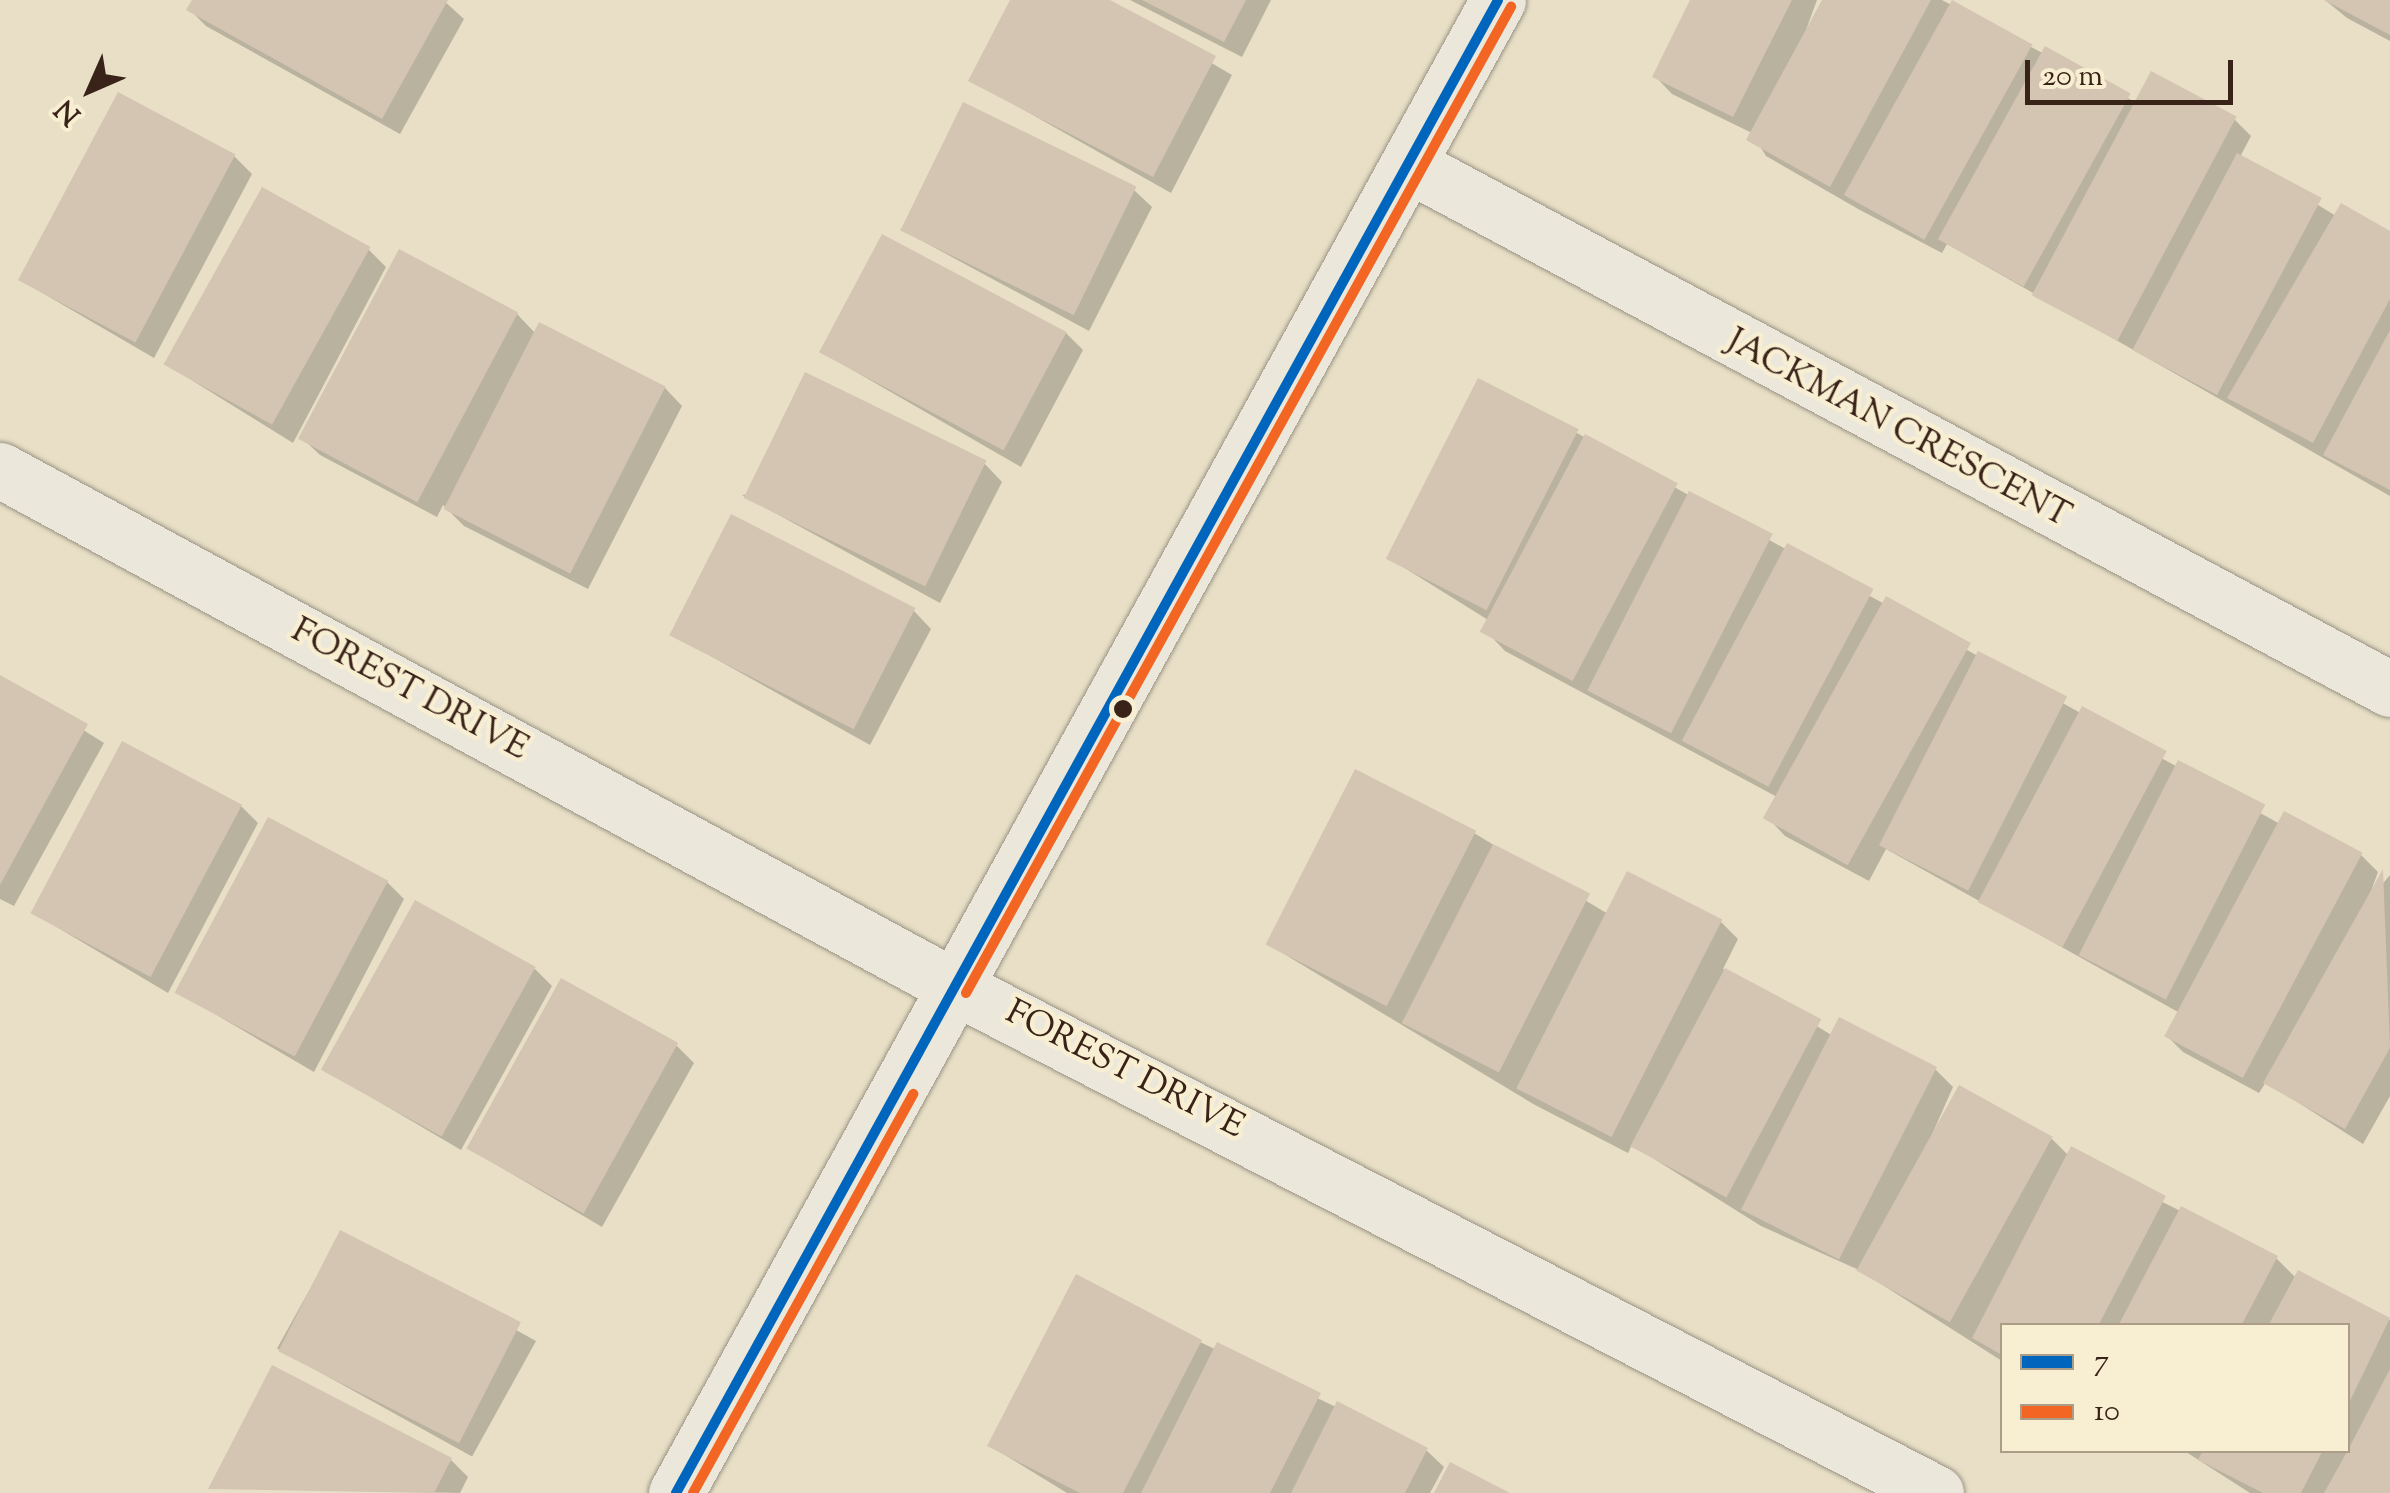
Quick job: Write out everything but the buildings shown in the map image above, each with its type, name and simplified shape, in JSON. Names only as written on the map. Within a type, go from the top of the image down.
[{"type":"street","points":[[676,1493],[1498,0]]},
{"type":"street","name":"JACKMAN CRESCENT","points":[[1409,165],[2390,689]]},
{"type":"street","name":"FOREST DRIVE","points":[[0,470],[953,986],[1936,1493]]},
{"type":"transit line","name":"7","points":[[676,1493],[1498,0]]},
{"type":"transit line","name":"10","points":[[966,993],[1511,7]]},
{"type":"transit line","name":"10","points":[[693,1493],[913,1094]]}]
